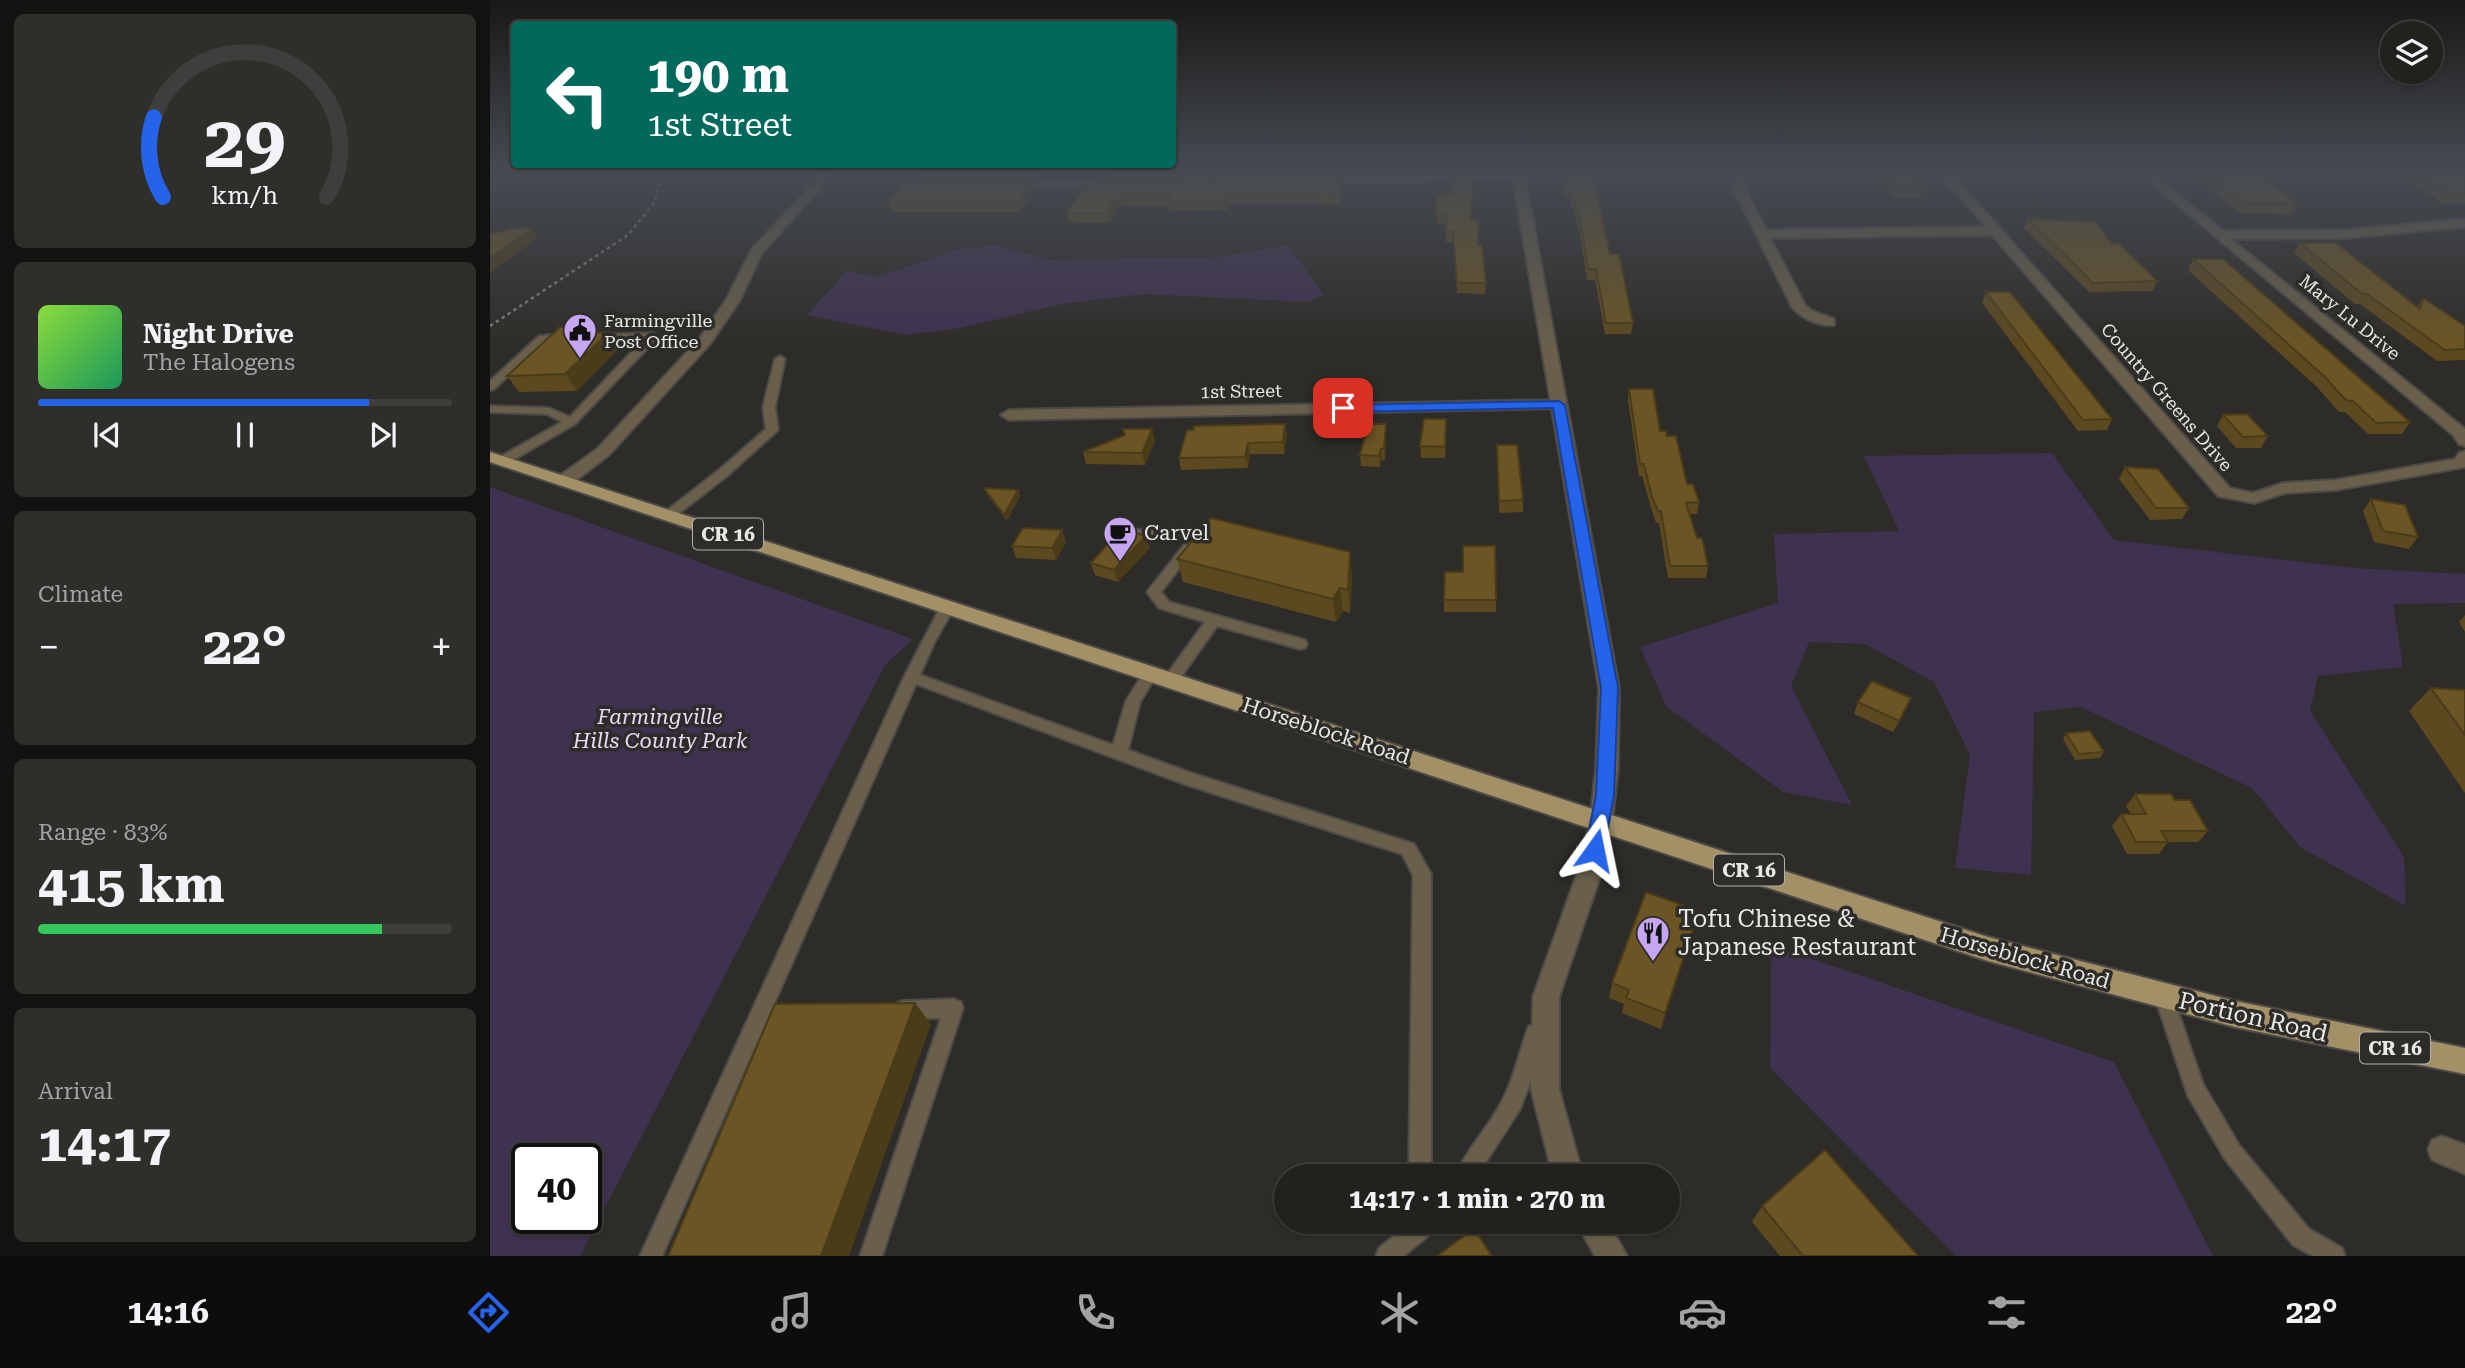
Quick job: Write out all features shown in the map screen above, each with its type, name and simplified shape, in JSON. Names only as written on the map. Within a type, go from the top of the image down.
[{"type":"main road","name":"Horseblock Road","points":[[496,459],[1988,949],[2164,997]]},
{"type":"main road","name":"Portion Road","points":[[2164,997],[2325,1034],[2465,1061]]},
{"type":"street","points":[[564,481],[603,452],[705,341],[733,300],[756,252],[776,231]]},
{"type":"street","points":[[1529,231],[1609,688],[1607,768],[1601,822],[1589,874],[1548,992],[1545,1089],[1565,1164]]},
{"type":"street","points":[[1762,231],[1799,307],[1807,314],[1829,321]]},
{"type":"street","points":[[1764,234],[1995,231]]},
{"type":"street","name":"Country Greens Drive","points":[[1995,231],[2224,492],[2254,498],[2283,488],[2336,485],[2461,463],[2465,456]]},
{"type":"street","name":"Mary Lu Drive","points":[[2215,231],[2459,432],[2465,441]]},
{"type":"street","points":[[2219,234],[2346,234],[2374,231]]},
{"type":"street","name":"1st Street","points":[[1009,415],[1559,405]]},
{"type":"street","points":[[1598,1234],[1612,1256]]},
{"type":"lane","points":[[490,387],[543,338],[653,336],[570,422],[496,459]]},
{"type":"lane","points":[[669,515],[772,430],[769,407],[780,359]]},
{"type":"lane","points":[[490,409],[549,411],[570,422]]},
{"type":"lane","points":[[1115,534],[1207,532],[1154,592],[1164,605],[1300,644]]},
{"type":"lane","points":[[651,1256],[911,677],[948,606]]},
{"type":"lane","points":[[1119,753],[1133,701],[1161,677],[1214,620]]},
{"type":"lane","points":[[911,677],[1119,753],[1408,849],[1422,874],[1420,1164]]},
{"type":"lane","points":[[1472,1164],[1507,1113],[1522,1077],[1548,992]]},
{"type":"lane","points":[[2164,997],[2195,1089],[2232,1152],[2301,1237],[2334,1256]]},
{"type":"lane","points":[[871,1256],[954,1008],[879,1010]]},
{"type":"lane","points":[[760,1013],[787,1013]]},
{"type":"lane","points":[[1387,1256],[1411,1234]]},
{"type":"path","points":[[490,326],[631,231]]},
{"type":"green space","points":[[994,245],[1049,260],[1219,257],[1288,245],[1324,295],[1307,302],[1145,294],[1061,304],[960,328],[905,335],[807,315],[847,271],[878,277],[956,250]]},
{"type":"green space","points":[[2052,453],[2114,540],[2354,568],[2465,574],[2465,603],[2393,604],[2403,667],[2318,676],[2310,711],[2404,857],[2406,906],[2300,847],[2252,788],[2081,707],[2034,712],[2031,875],[1955,868],[1970,755],[1934,682],[1865,644],[1809,642],[1791,686],[1852,805],[1783,792],[1666,706],[1640,647],[1778,603],[1774,534],[1899,531],[1864,456]]},
{"type":"green space","name":"Farmingville Hills County Park","points":[[490,487],[913,639],[885,665],[602,1213],[602,1143],[511,1143],[511,1234],[591,1234],[580,1256],[490,1256]]},
{"type":"green space","points":[[1771,945],[2114,1062],[2213,1256],[1956,1256],[1770,1068]]},
{"type":"building","points":[[504,231],[528,231],[490,258],[490,234]]},
{"type":"building","points":[[1479,231],[1478,245],[1482,245],[1486,283],[1457,283],[1453,232],[1445,232]]},
{"type":"building","points":[[1582,231],[1605,231],[1610,254],[1619,254],[1633,323],[1606,323],[1596,269],[1588,269]]},
{"type":"building","points":[[2040,231],[2102,231],[2112,244],[2120,244],[2157,281],[2093,283]]},
{"type":"building","points":[[2300,243],[2336,243],[2420,309],[2423,298],[2465,326],[2465,349],[2445,350],[2367,294],[2362,294]]},
{"type":"building","points":[[2193,259],[2223,259],[2410,422],[2376,423],[2353,401],[2346,400],[2324,376]]},
{"type":"building","points":[[1986,292],[2010,292],[2112,419],[2083,420]]},
{"type":"building","points":[[592,326],[586,333],[609,332],[565,374],[507,376],[560,327]]},
{"type":"building","points":[[1629,389],[1653,389],[1660,431],[1666,431],[1667,436],[1676,436],[1687,484],[1693,484],[1699,502],[1686,503],[1697,538],[1702,538],[1708,566],[1670,566],[1661,511],[1658,511],[1652,497],[1644,464],[1640,464]]},
{"type":"building","points":[[2247,414],[2268,436],[2243,437],[2223,415]]},
{"type":"building","points":[[1424,419],[1446,419],[1445,447],[1420,446]]},
{"type":"building","points":[[1285,424],[1283,442],[1248,443],[1245,457],[1179,458],[1187,430],[1194,430],[1194,426]]},
{"type":"building","points":[[1368,424],[1386,424],[1384,449],[1381,449],[1379,456],[1360,455]]},
{"type":"building","points":[[1123,429],[1152,429],[1142,453],[1083,452],[1125,435]]},
{"type":"building","points":[[1497,445],[1517,445],[1523,500],[1499,501]]},
{"type":"building","points":[[2125,467],[2158,469],[2189,508],[2156,508]]},
{"type":"building","points":[[984,488],[1018,490],[1004,515]]},
{"type":"building","points":[[2371,499],[2405,505],[2418,537],[2383,531]]},
{"type":"building","points":[[1211,518],[1350,552],[1348,590],[1340,588],[1333,599],[1177,559]]},
{"type":"building","points":[[1023,528],[1062,530],[1052,548],[1012,546]]},
{"type":"building","points":[[1121,529],[1146,536],[1114,570],[1091,563]]},
{"type":"building","points":[[1463,546],[1495,546],[1496,600],[1444,600],[1445,572],[1463,572]]},
{"type":"building","points":[[1872,681],[1911,698],[1899,721],[1858,702]]},
{"type":"building","points":[[2431,688],[2465,690],[2465,735]]},
{"type":"building","points":[[2090,731],[2104,752],[2079,754],[2066,733]]},
{"type":"building","points":[[2135,794],[2171,794],[2175,800],[2190,800],[2208,831],[2161,831],[2168,842],[2136,842],[2121,814],[2146,814]]},
{"type":"building","name":"Tofu Chinese & Japanese Restaurant","points":[[1646,892],[1699,911],[1665,1013],[1626,998],[1629,990],[1612,983]]},
{"type":"building","points":[[915,1003],[821,1256],[668,1256],[775,1004]]},
{"type":"building","points":[[1825,1150],[1918,1256],[1803,1256],[1762,1206]]},
{"type":"building","points":[[1467,1234],[1477,1234],[1492,1256],[1437,1256]]},
{"type":"place","name":"Farmingville Post Office","points":[[580,360]]},
{"type":"place","name":"Carvel","points":[[1120,563]]},
{"type":"place","name":"Tofu Chinese & Japanese Restaurant","points":[[1653,963]]},
{"type":"route","points":[[1343,408],[1559,405],[1609,688],[1605,795],[1595,850]]}]
